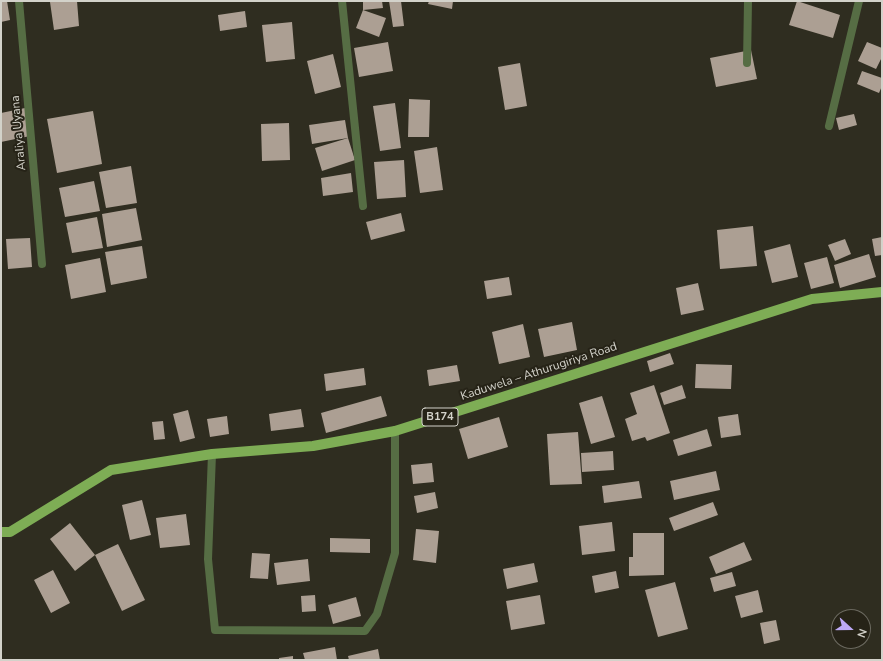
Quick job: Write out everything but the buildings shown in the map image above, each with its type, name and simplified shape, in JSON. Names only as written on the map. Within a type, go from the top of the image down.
[{"type":"main road","name":"Kaduwela – Athurugiriya Road","points":[[1,532],[10,532],[111,470],[212,454],[313,446],[395,431],[812,299],[882,292]]},
{"type":"street","name":"Araliya Uyana","points":[[19,1],[42,264]]},
{"type":"street","points":[[342,1],[364,206]]},
{"type":"street","points":[[747,63],[748,1]]},
{"type":"street","points":[[829,126],[859,1]]},
{"type":"street","points":[[212,454],[208,559],[215,630],[365,631],[377,614],[395,554],[395,431]]}]
